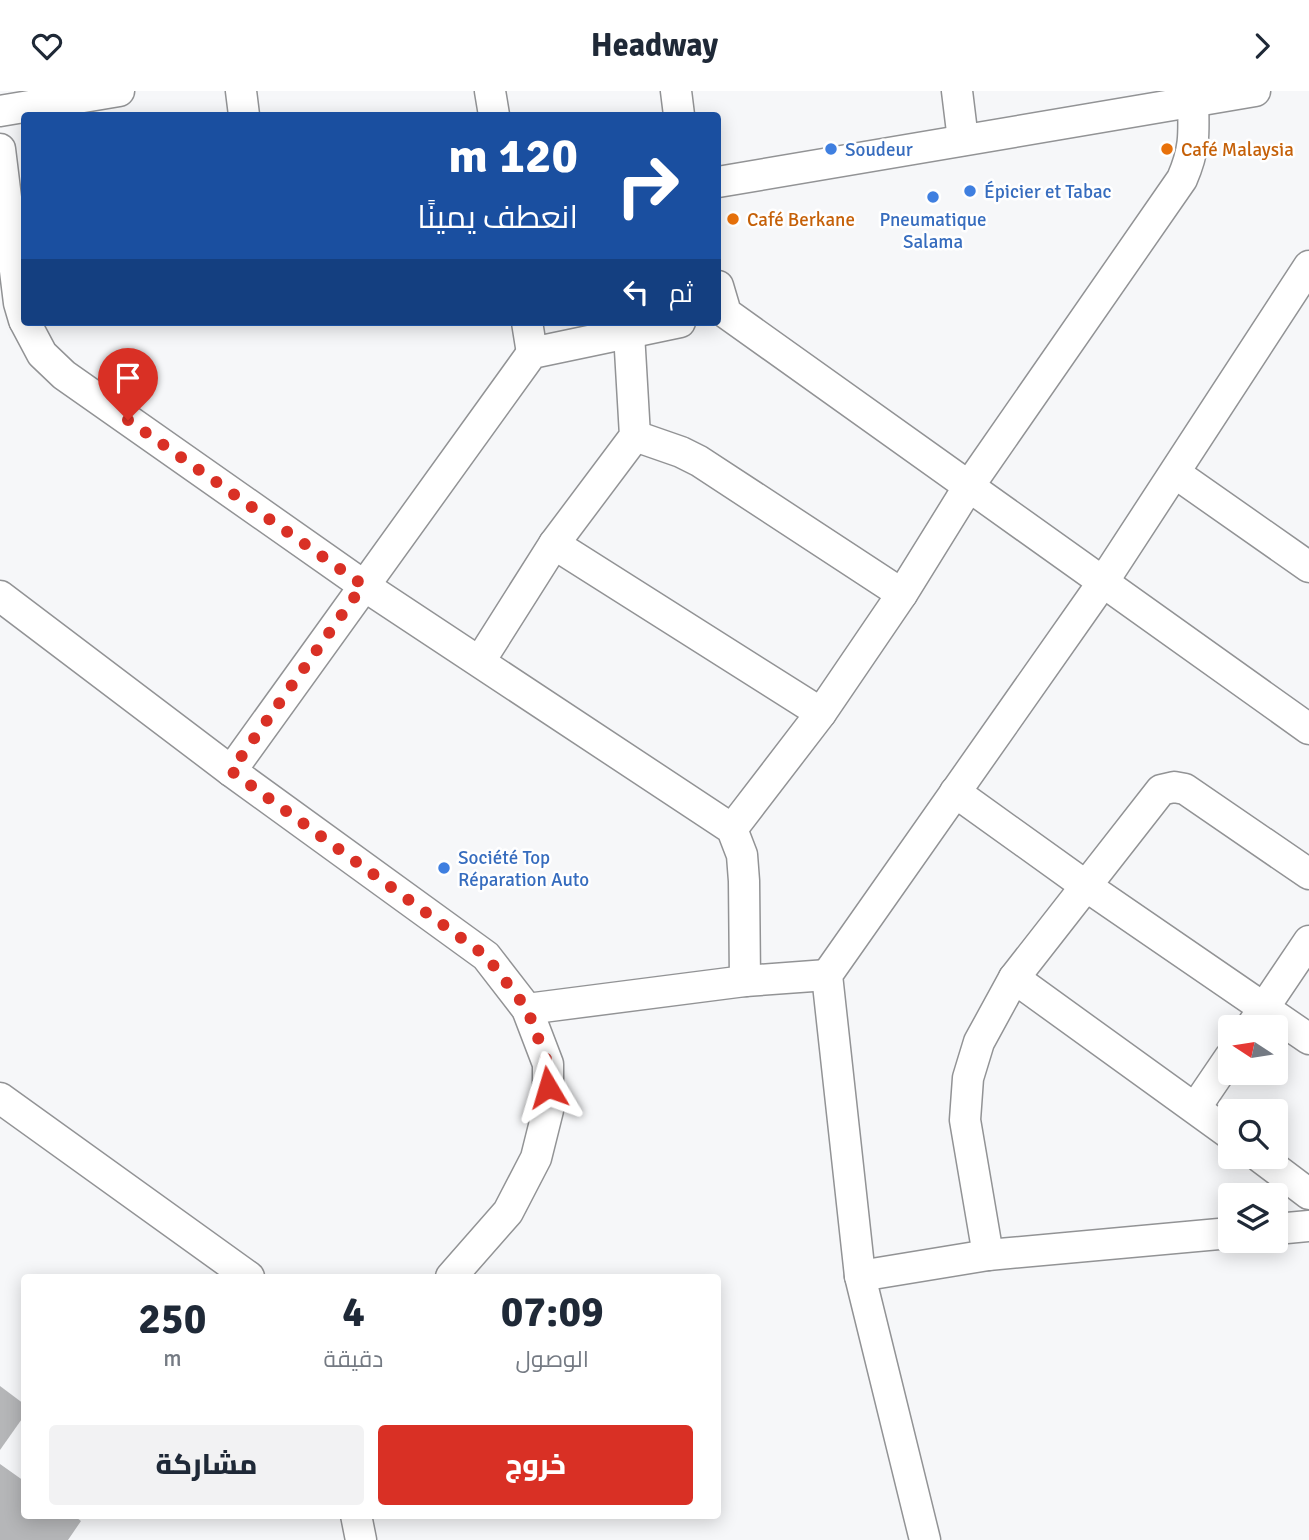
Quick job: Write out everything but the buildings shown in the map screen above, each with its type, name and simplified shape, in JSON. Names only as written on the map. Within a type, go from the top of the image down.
[{"type":"street","points":[[0,111],[118,91]]},
{"type":"street","points":[[241,91],[244,112]]},
{"type":"street","points":[[490,91],[494,112]]},
{"type":"street","points":[[676,91],[679,112]]},
{"type":"street","points":[[957,91],[963,140]]},
{"type":"street","points":[[721,181],[1255,91]]},
{"type":"street","points":[[732,829],[821,713],[902,594],[969,486],[1182,179],[1192,156],[1193,101]]},
{"type":"street","points":[[0,149],[19,310]]},
{"type":"street","points":[[925,1540],[860,1276],[827,975],[1102,582],[1309,266]]},
{"type":"street","points":[[721,305],[1309,729]]},
{"type":"street","points":[[27,326],[42,354],[64,375],[363,585],[732,829],[742,855],[745,981]]},
{"type":"street","points":[[528,326],[532,353]]},
{"type":"street","points":[[231,771],[532,353],[661,326]]},
{"type":"street","points":[[480,661],[554,544],[635,436],[629,333]]},
{"type":"street","points":[[635,436],[699,461],[902,594]]},
{"type":"street","points":[[1175,473],[1305,557]]},
{"type":"street","points":[[554,544],[821,713]]},
{"type":"street","points":[[0,596],[231,771],[486,956],[527,1009],[548,1064],[548,1110],[536,1158],[508,1212],[454,1274]]},
{"type":"street","points":[[988,1255],[965,1120],[968,1078],[979,1042],[1014,978],[1161,790],[1174,787],[1185,789],[1309,874]]},
{"type":"street","points":[[955,792],[1086,886],[1253,1015]]},
{"type":"street","points":[[1259,1015],[1309,941]]},
{"type":"street","points":[[527,1009],[745,981],[827,975]]},
{"type":"street","points":[[1014,978],[1218,1124]]},
{"type":"street","points":[[1288,1031],[1309,1039]]},
{"type":"street","points":[[1196,1107],[1218,1075]]},
{"type":"street","points":[[0,1098],[245,1274]]},
{"type":"street","points":[[1277,1169],[1309,1194]]},
{"type":"street","points":[[1288,1228],[1309,1226]]},
{"type":"street","points":[[860,1276],[988,1255],[1218,1234]]},
{"type":"street","points":[[357,1519],[361,1540]]},
{"type":"place","name":"Soudeur","points":[[831,149]]},
{"type":"place","name":"Café Malaysia","points":[[1167,149]]},
{"type":"place","name":"Épicier et Tabac","points":[[970,191]]},
{"type":"place","name":"Pneumatique Salama","points":[[933,197]]},
{"type":"place","name":"Café Berkane","points":[[733,219]]},
{"type":"place","name":"Société Top Réparation Auto","points":[[444,868]]},
{"type":"route","points":[[128,420],[363,585],[231,771],[486,956],[527,1009],[548,1064],[548,1087]]}]
